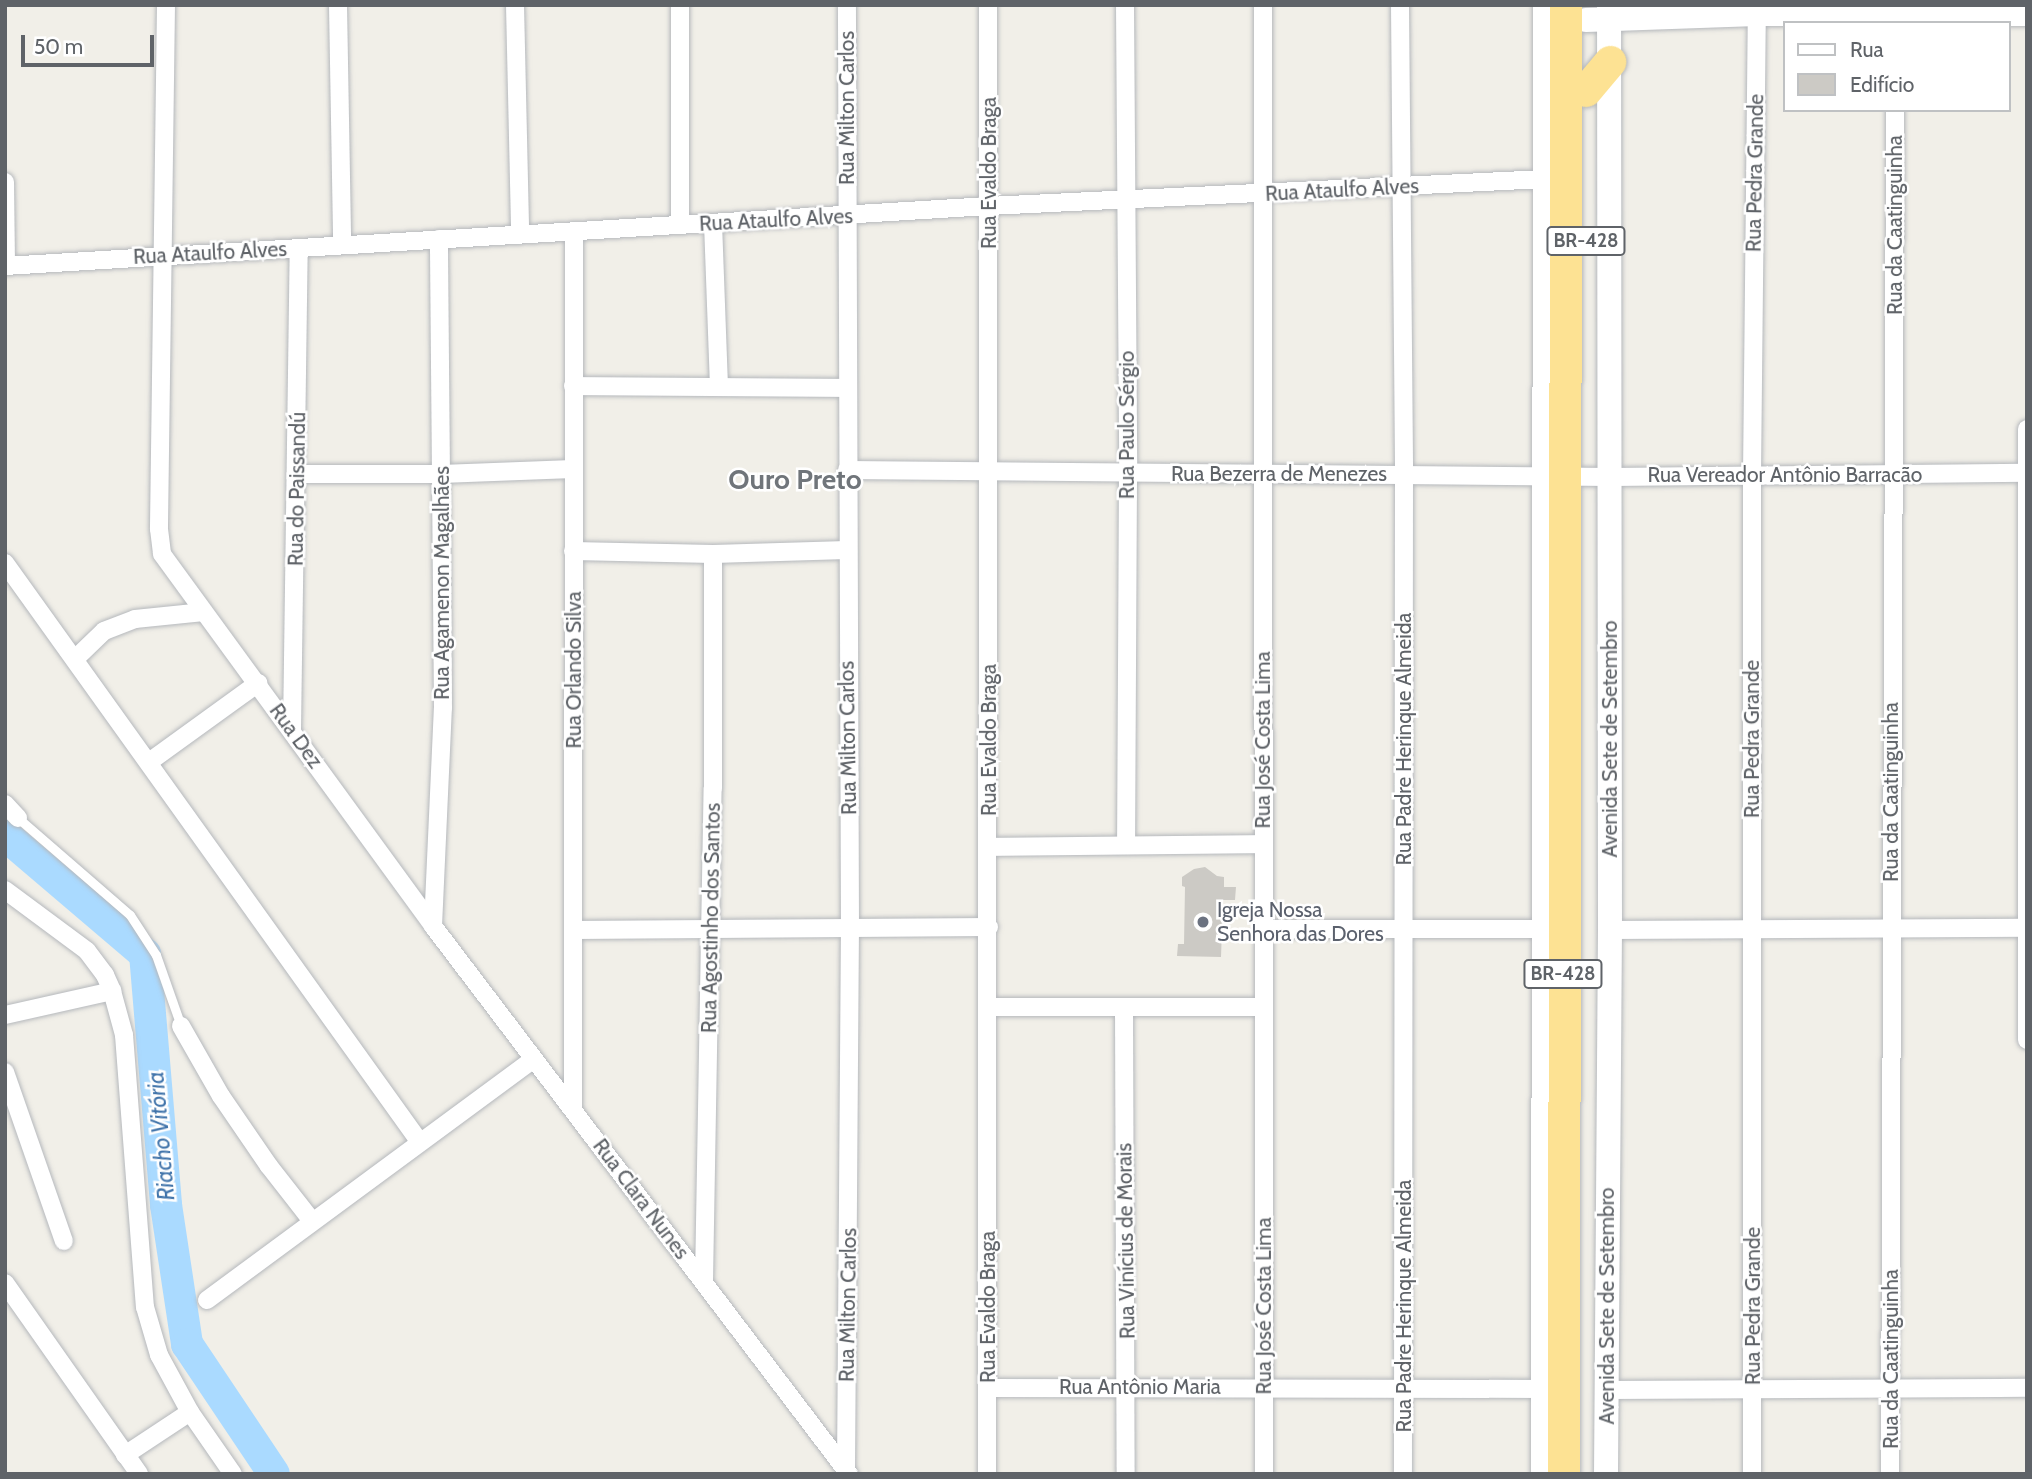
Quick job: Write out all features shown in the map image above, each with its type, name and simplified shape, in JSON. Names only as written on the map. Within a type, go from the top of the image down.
[{"type":"highway","name":"Avenida Sete de Setembro","points":[[1563,1474],[1576,475],[1586,91],[1591,11]]},
{"type":"highway","name":"Avenida Sete de Setembro","points":[[1584,1474],[1576,475],[1565,320],[1591,11]]},
{"type":"highway","points":[[1586,91],[1610,62]]},
{"type":"highway","points":[[1545,351],[1565,320]]},
{"type":"main road","name":"Avenida Sete de Setembro","points":[[1545,5],[1545,351],[1576,475],[1610,930],[1606,1474]]},
{"type":"main road","points":[[1591,11],[1757,10],[2027,14]]},
{"type":"main road","name":"Avenida Sete de Setembro","points":[[1543,1474],[1543,929],[1610,62],[1591,11]]},
{"type":"street","points":[[163,256],[166,5]]},
{"type":"street","points":[[338,5],[342,246]]},
{"type":"street","points":[[515,5],[520,234]]},
{"type":"street","points":[[680,225],[681,5]]},
{"type":"street","name":"Rua Milton Carlos","points":[[847,5],[850,927],[848,1472]]},
{"type":"street","name":"Rua Evaldo Braga","points":[[987,1474],[988,5]]},
{"type":"street","name":"Rua Paulo Sérgio","points":[[1125,5],[1128,475],[1126,844]]},
{"type":"street","name":"Rua José Costa Lima","points":[[1263,5],[1261,474],[1265,929],[1264,1474]]},
{"type":"street","name":"Rua Padre Herinque Almeida","points":[[1400,5],[1404,474],[1403,1474]]},
{"type":"street","name":"Rua Pedra Grande","points":[[1752,1474],[1752,475],[1757,10]]},
{"type":"street","name":"Rua da Caatinguinha","points":[[1890,1474],[1895,112]]},
{"type":"street","name":"Rua Ataulfo Alves","points":[[6,266],[989,206],[1546,179]]},
{"type":"street","points":[[5,182],[6,266]]},
{"type":"street","points":[[713,223],[719,387]]},
{"type":"street","name":"Rua Orlando Silva","points":[[573,1109],[574,231]]},
{"type":"street","name":"Rua Agamenon Magalhães","points":[[433,926],[443,708],[439,239]]},
{"type":"street","name":"Rua do Paissandú","points":[[292,730],[299,248]]},
{"type":"street","name":"Rua Dez","points":[[163,256],[160,546],[204,612],[433,926]]},
{"type":"street","points":[[573,386],[847,388]]},
{"type":"street","points":[[2027,429],[2027,1040]]},
{"type":"street","points":[[297,474],[441,474],[573,468]]},
{"type":"street","name":"Rua Bezerra de Menezes","points":[[848,470],[1128,475],[1576,475]]},
{"type":"street","name":"Rua Vereador Antônio Barracão","points":[[1576,475],[2026,473]]},
{"type":"street","points":[[573,551],[713,554],[847,550]]},
{"type":"street","name":"Rua Agostinho dos Santos","points":[[704,1281],[711,928],[713,554]]},
{"type":"street","points":[[5,563],[419,1141]]},
{"type":"street","points":[[75,659],[104,631],[125,623],[204,612]]},
{"type":"street","points":[[149,762],[258,683]]},
{"type":"street","points":[[5,804],[18,818]]},
{"type":"street","points":[[989,847],[1264,844]]},
{"type":"street","points":[[5,890],[87,951],[105,975],[112,991],[124,1035],[145,1307],[159,1355],[190,1412],[233,1474]]},
{"type":"street","name":"Rua Clara Nunes","points":[[433,926],[848,1472]]},
{"type":"street","points":[[573,930],[989,927]]},
{"type":"street","points":[[1610,930],[1752,927],[2026,928]]},
{"type":"street","points":[[1265,929],[1543,929]]},
{"type":"street","points":[[5,1015],[112,991]]},
{"type":"street","points":[[988,1007],[1264,1007]]},
{"type":"street","name":"Rua Vinícius de Morais","points":[[1124,1008],[1126,1474]]},
{"type":"street","points":[[180,1026],[221,1096],[269,1166],[312,1221]]},
{"type":"street","points":[[207,1300],[419,1141],[534,1059]]},
{"type":"street","points":[[5,1072],[9,1098],[64,1241]]},
{"type":"street","points":[[5,1283],[139,1474]]},
{"type":"street","name":"Rua Antônio Maria","points":[[988,1388],[1544,1389]]},
{"type":"street","points":[[1606,1390],[2027,1388]]},
{"type":"street","points":[[125,1455],[190,1412]]},
{"type":"lane","points":[[18,818],[130,915],[156,955],[180,1026]]},
{"type":"building","name":"Igreja Nossa Senhora das Dores","points":[[1205,867],[1217,876],[1224,877],[1224,887],[1236,887],[1235,900],[1223,900],[1221,957],[1177,956],[1178,944],[1184,944],[1185,887],[1182,886],[1182,877],[1194,869]]},
{"type":"waterway","name":"Riacho Vitória","points":[[5,835],[145,954],[166,1205],[187,1344],[274,1474]]},
{"type":"place","name":"Igreja Nossa Senhora das Dores","points":[[1203,922]]},
{"type":"district","name":"Ouro Preto","points":[[795,479]]}]
